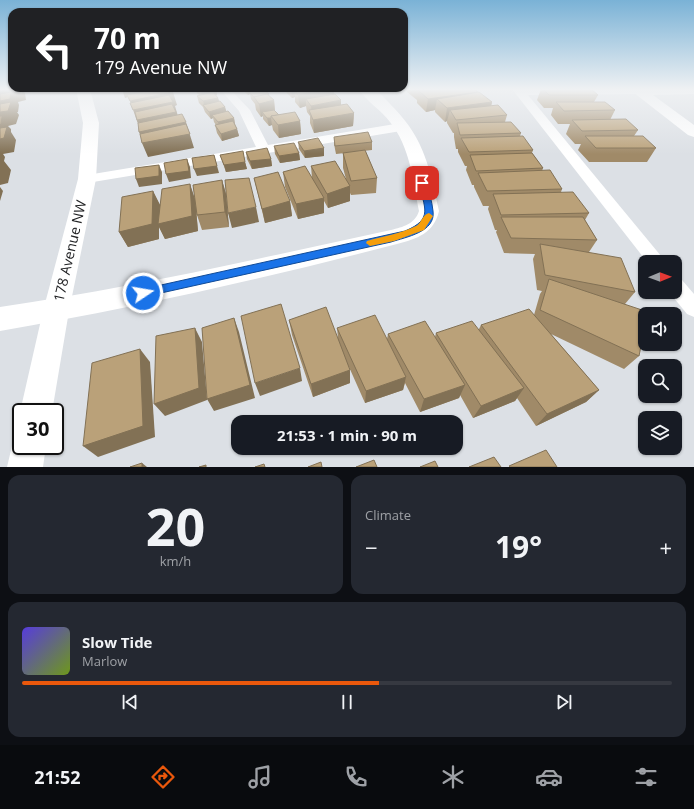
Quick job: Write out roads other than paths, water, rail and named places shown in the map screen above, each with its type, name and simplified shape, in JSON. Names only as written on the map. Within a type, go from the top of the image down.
[{"type":"street","name":"178 Avenue NW","points":[[38,403],[56,311],[87,179],[91,123],[88,111]]},
{"type":"street","points":[[0,319],[56,311],[391,238],[421,228],[428,219],[429,211],[415,150],[401,127],[388,111]]},
{"type":"street","points":[[666,111],[694,132]]},
{"type":"street","points":[[25,467],[27,455]]},
{"type":"lane","points":[[244,111],[263,149]]},
{"type":"lane","points":[[535,111],[651,255]]},
{"type":"lane","points":[[87,179],[401,127]]},
{"type":"lane","points":[[682,293],[694,308]]}]
